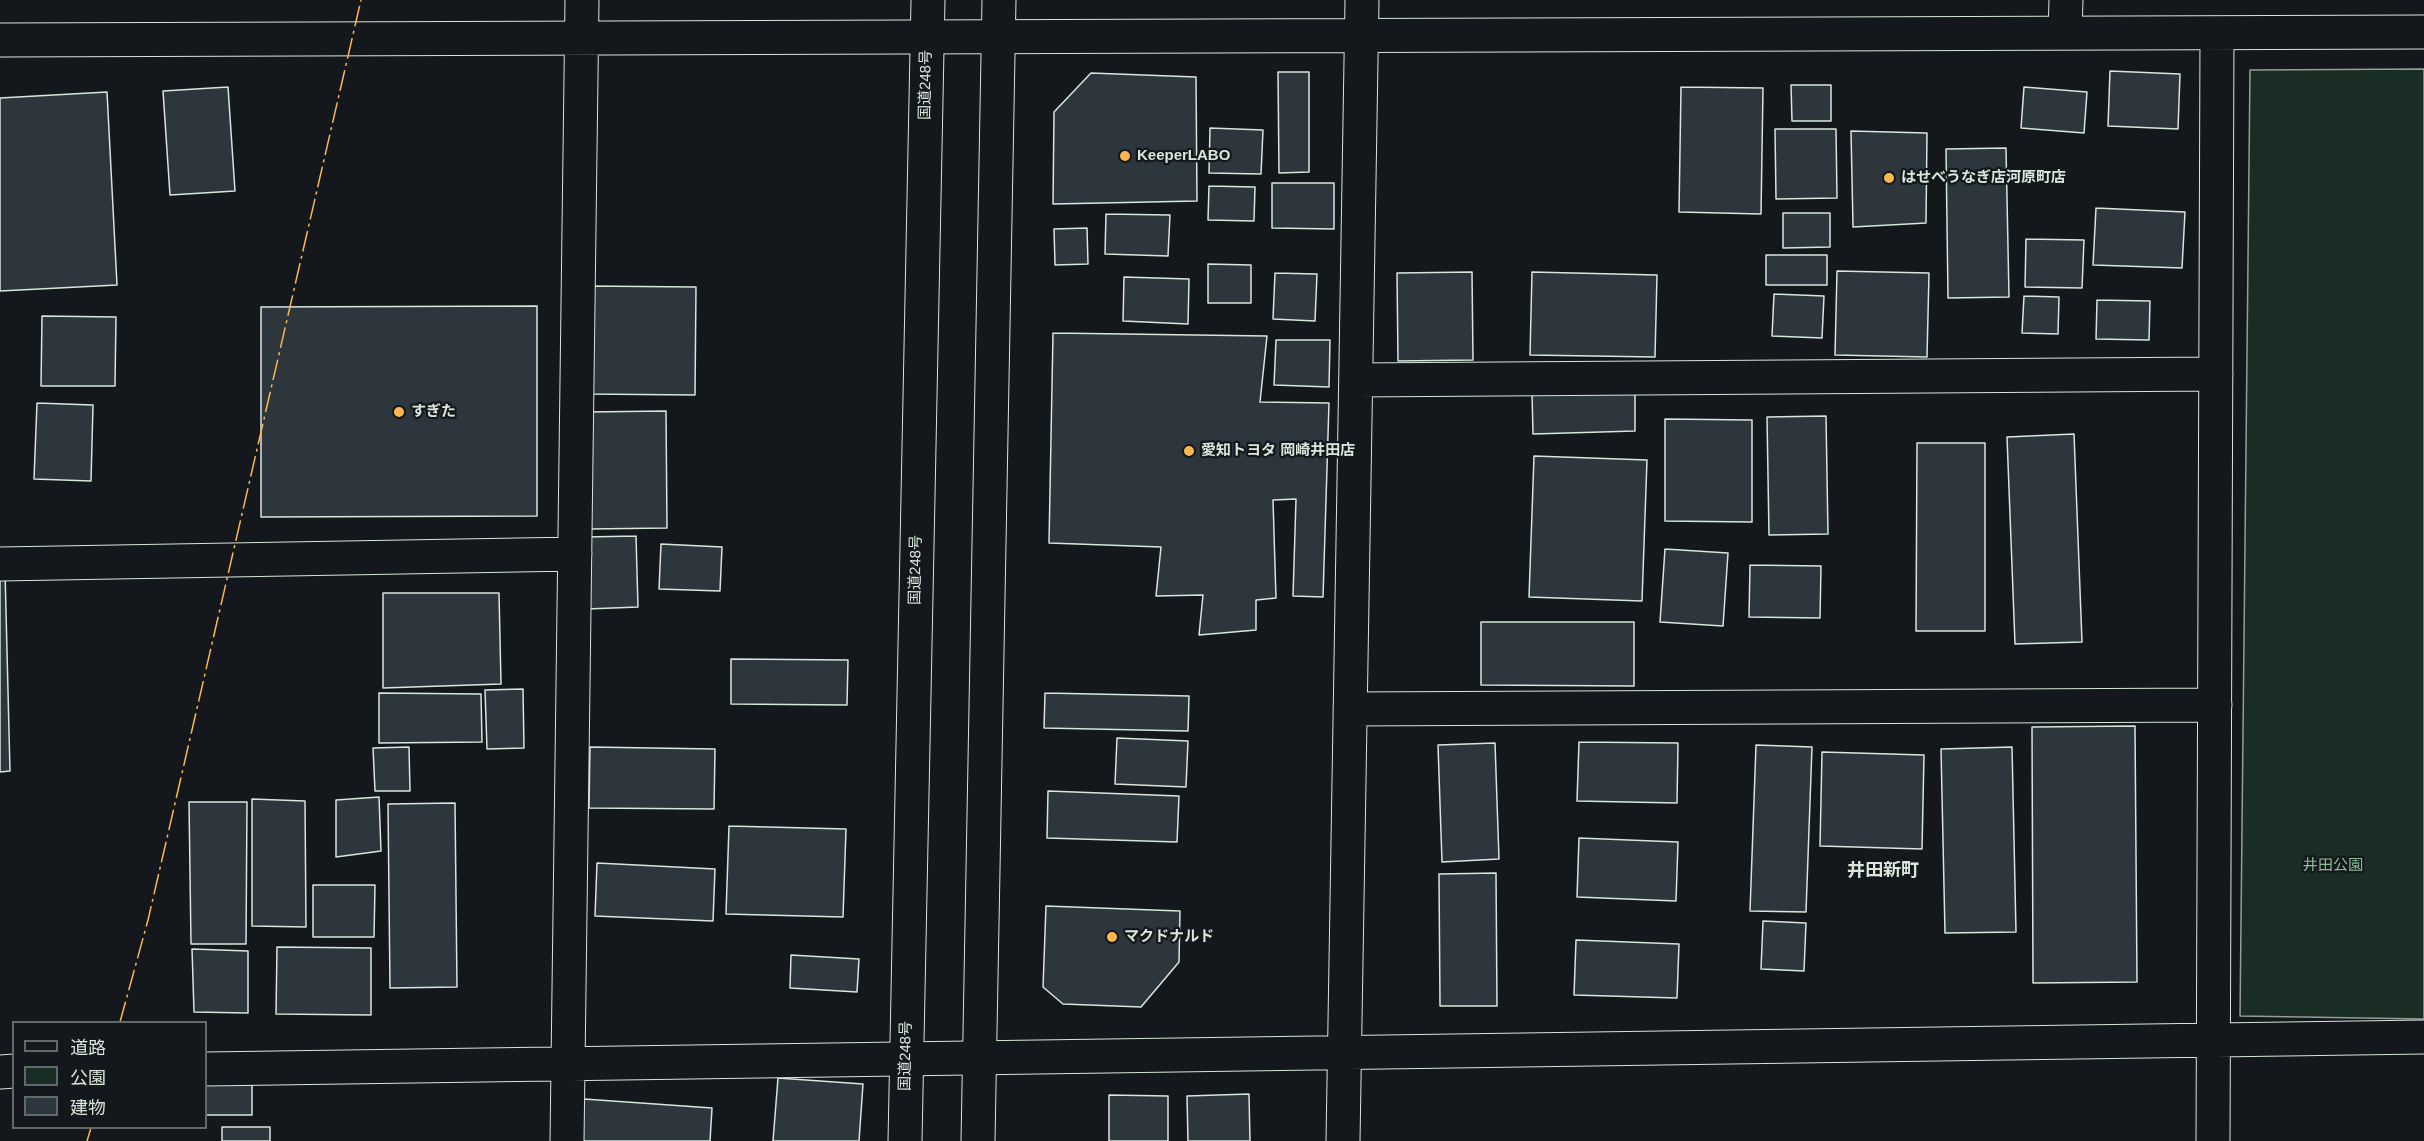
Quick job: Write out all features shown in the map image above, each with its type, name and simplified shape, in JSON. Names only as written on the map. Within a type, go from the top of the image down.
[{"type":"main road","points":[[567,1141],[582,0]]},
{"type":"main road","name":"国道248号","points":[[905,1141],[928,0]]},
{"type":"main road","points":[[978,1141],[999,0]]},
{"type":"main road","points":[[1343,1141],[1362,0]]},
{"type":"main road","points":[[2065,33],[2066,0]]},
{"type":"main road","points":[[0,40],[2424,32]]},
{"type":"main road","points":[[2213,1141],[2217,33]]},
{"type":"main road","points":[[1356,380],[2216,374]]},
{"type":"main road","points":[[0,564],[575,554]]},
{"type":"main road","points":[[1350,709],[2215,705]]},
{"type":"main road","points":[[207,1069],[2424,1037]]},
{"type":"green space","name":"井田公園","points":[[2424,69],[2424,1019],[2240,1016],[2250,70]]},
{"type":"building","points":[[2110,71],[2180,74],[2178,129],[2108,126]]},
{"type":"building","points":[[1278,72],[1309,72],[1309,172],[1279,173]]},
{"type":"building","name":"KeeperLABO","points":[[1091,73],[1196,77],[1197,201],[1053,204],[1054,112]]},
{"type":"building","points":[[1791,85],[1831,85],[1831,121],[1792,121]]},
{"type":"building","points":[[228,87],[235,191],[170,195],[163,91]]},
{"type":"building","points":[[1681,87],[1763,88],[1761,214],[1679,212]]},
{"type":"building","points":[[2024,87],[2087,92],[2084,133],[2021,128]]},
{"type":"building","points":[[107,92],[117,285],[0,291],[0,98]]},
{"type":"building","points":[[1210,128],[1263,130],[1261,174],[1209,173]]},
{"type":"building","points":[[1775,129],[1836,129],[1837,198],[1776,199]]},
{"type":"building","name":"はせべうなぎ店河原町店","points":[[1851,131],[1927,133],[1926,223],[1853,227]]},
{"type":"building","points":[[2006,148],[2009,297],[1948,298],[1946,149]]},
{"type":"building","points":[[1272,183],[1334,183],[1334,229],[1272,228]]},
{"type":"building","points":[[1209,186],[1255,187],[1254,221],[1208,220]]},
{"type":"building","points":[[2096,208],[2185,212],[2182,268],[2093,265]]},
{"type":"building","points":[[1783,213],[1830,213],[1830,247],[1783,248]]},
{"type":"building","points":[[1106,214],[1170,215],[1168,256],[1105,254]]},
{"type":"building","points":[[1087,228],[1088,264],[1055,265],[1054,229]]},
{"type":"building","points":[[2026,239],[2084,240],[2082,288],[2025,287]]},
{"type":"building","points":[[1766,255],[1827,255],[1827,285],[1766,285]]},
{"type":"building","points":[[1208,264],[1251,265],[1251,303],[1208,303]]},
{"type":"building","points":[[1837,271],[1929,273],[1927,357],[1835,355]]},
{"type":"building","points":[[1472,272],[1473,360],[1398,361],[1397,273]]},
{"type":"building","points":[[1532,272],[1657,275],[1655,357],[1530,355]]},
{"type":"building","points":[[1275,273],[1317,274],[1315,321],[1273,319]]},
{"type":"building","points":[[1124,277],[1189,279],[1188,324],[1123,321]]},
{"type":"building","points":[[588,286],[696,287],[695,395],[587,394]]},
{"type":"building","points":[[1774,294],[1824,296],[1822,338],[1772,336]]},
{"type":"building","points":[[2024,296],[2059,297],[2058,334],[2022,333]]},
{"type":"building","points":[[2097,300],[2150,301],[2149,340],[2096,339]]},
{"type":"building","name":"すぎた","points":[[537,306],[537,516],[261,517],[261,307]]},
{"type":"building","points":[[42,316],[116,317],[115,386],[41,386]]},
{"type":"building","name":"愛知トヨタ 岡崎井田店","points":[[1053,333],[1267,336],[1260,402],[1329,403],[1323,597],[1293,596],[1296,499],[1273,500],[1276,598],[1256,600],[1256,630],[1199,635],[1203,595],[1156,596],[1161,547],[1049,543]]},
{"type":"building","points":[[1276,340],[1330,340],[1329,387],[1274,385]]},
{"type":"building","points":[[1635,391],[1635,431],[1533,434],[1532,393]]},
{"type":"building","points":[[37,403],[93,405],[91,481],[34,479]]},
{"type":"building","points":[[666,411],[667,528],[589,529],[587,412]]},
{"type":"building","points":[[1826,416],[1828,534],[1769,535],[1767,417]]},
{"type":"building","points":[[1665,419],[1752,420],[1752,522],[1665,521]]},
{"type":"building","points":[[2074,434],[2082,642],[2015,644],[2007,437]]},
{"type":"building","points":[[1917,443],[1985,443],[1985,631],[1916,631]]},
{"type":"building","points":[[1534,456],[1647,460],[1642,601],[1529,597]]},
{"type":"building","points":[[636,536],[638,607],[587,609],[585,537]]},
{"type":"building","points":[[661,544],[722,547],[720,591],[659,589]]},
{"type":"building","points":[[1665,549],[1728,553],[1723,626],[1660,622]]},
{"type":"building","points":[[1750,565],[1821,566],[1820,618],[1749,617]]},
{"type":"building","points":[[5,571],[10,771],[0,772],[0,572]]},
{"type":"building","points":[[383,593],[499,593],[501,684],[383,688]]},
{"type":"building","points":[[1481,622],[1634,622],[1634,686],[1481,685]]},
{"type":"building","points":[[731,659],[848,660],[847,705],[731,704]]},
{"type":"building","points":[[523,689],[524,748],[487,749],[485,690]]},
{"type":"building","points":[[379,693],[481,694],[482,742],[379,743]]},
{"type":"building","points":[[1045,693],[1189,696],[1188,731],[1044,728]]},
{"type":"building","points":[[2135,726],[2137,982],[2033,983],[2032,727]]},
{"type":"building","points":[[1117,738],[1188,741],[1186,787],[1115,784]]},
{"type":"building","points":[[1579,742],[1678,743],[1677,803],[1577,801]]},
{"type":"building","points":[[1495,743],[1499,859],[1442,862],[1438,745]]},
{"type":"building","points":[[1756,745],[1812,747],[1806,912],[1750,911]]},
{"type":"building","points":[[409,747],[410,791],[375,791],[373,748]]},
{"type":"building","points":[[590,747],[715,749],[714,809],[589,808]]},
{"type":"building","points":[[2012,747],[2016,932],[1945,933],[1941,749]]},
{"type":"building","points":[[1822,752],[1924,755],[1922,849],[1820,846]]},
{"type":"building","points":[[1048,791],[1179,796],[1177,842],[1047,838]]},
{"type":"building","points":[[379,797],[381,851],[336,857],[336,800]]},
{"type":"building","points":[[252,799],[305,801],[306,927],[252,926]]},
{"type":"building","points":[[189,802],[247,802],[246,944],[191,944]]},
{"type":"building","points":[[455,803],[457,987],[390,988],[388,804]]},
{"type":"building","points":[[729,826],[846,829],[843,917],[726,914]]},
{"type":"building","points":[[1579,838],[1678,842],[1676,901],[1577,897]]},
{"type":"building","points":[[597,863],[715,869],[713,921],[595,916]]},
{"type":"building","points":[[1496,873],[1497,1006],[1440,1006],[1439,874]]},
{"type":"building","points":[[313,885],[375,885],[374,937],[313,937]]},
{"type":"building","name":"マクドナルド","points":[[1046,906],[1180,911],[1179,962],[1141,1007],[1063,1004],[1043,987]]},
{"type":"building","points":[[1763,921],[1806,923],[1804,971],[1761,969]]},
{"type":"building","points":[[1576,940],[1679,944],[1677,998],[1574,995]]},
{"type":"building","points":[[277,947],[371,948],[371,1015],[276,1014]]},
{"type":"building","points":[[192,949],[248,951],[248,1013],[194,1012]]},
{"type":"building","points":[[791,955],[859,959],[857,992],[790,988]]},
{"type":"building","points":[[778,1078],[863,1084],[859,1141],[773,1141]]},
{"type":"building","points":[[207,1085],[252,1085],[252,1115],[207,1115]]},
{"type":"building","points":[[1249,1094],[1250,1141],[1188,1141],[1187,1096]]},
{"type":"building","points":[[1109,1095],[1168,1096],[1168,1141],[1109,1141]]},
{"type":"building","points":[[584,1099],[712,1108],[710,1141],[581,1141]]},
{"type":"building","points":[[222,1127],[270,1127],[270,1141],[222,1141]]},
{"type":"power","points":[[120,1021],[148,920],[361,0]]},
{"type":"power","points":[[87,1141],[91,1129]]},
{"type":"place","name":"KeeperLABO","points":[[1125,156]]},
{"type":"place","name":"はせべうなぎ店河原町店","points":[[1889,178]]},
{"type":"place","name":"すぎた","points":[[399,412]]},
{"type":"place","name":"愛知トヨタ 岡崎井田店","points":[[1189,451]]},
{"type":"place","name":"マクドナルド","points":[[1112,937]]},
{"type":"district","name":"井田新町","points":[[1883,871]]}]
